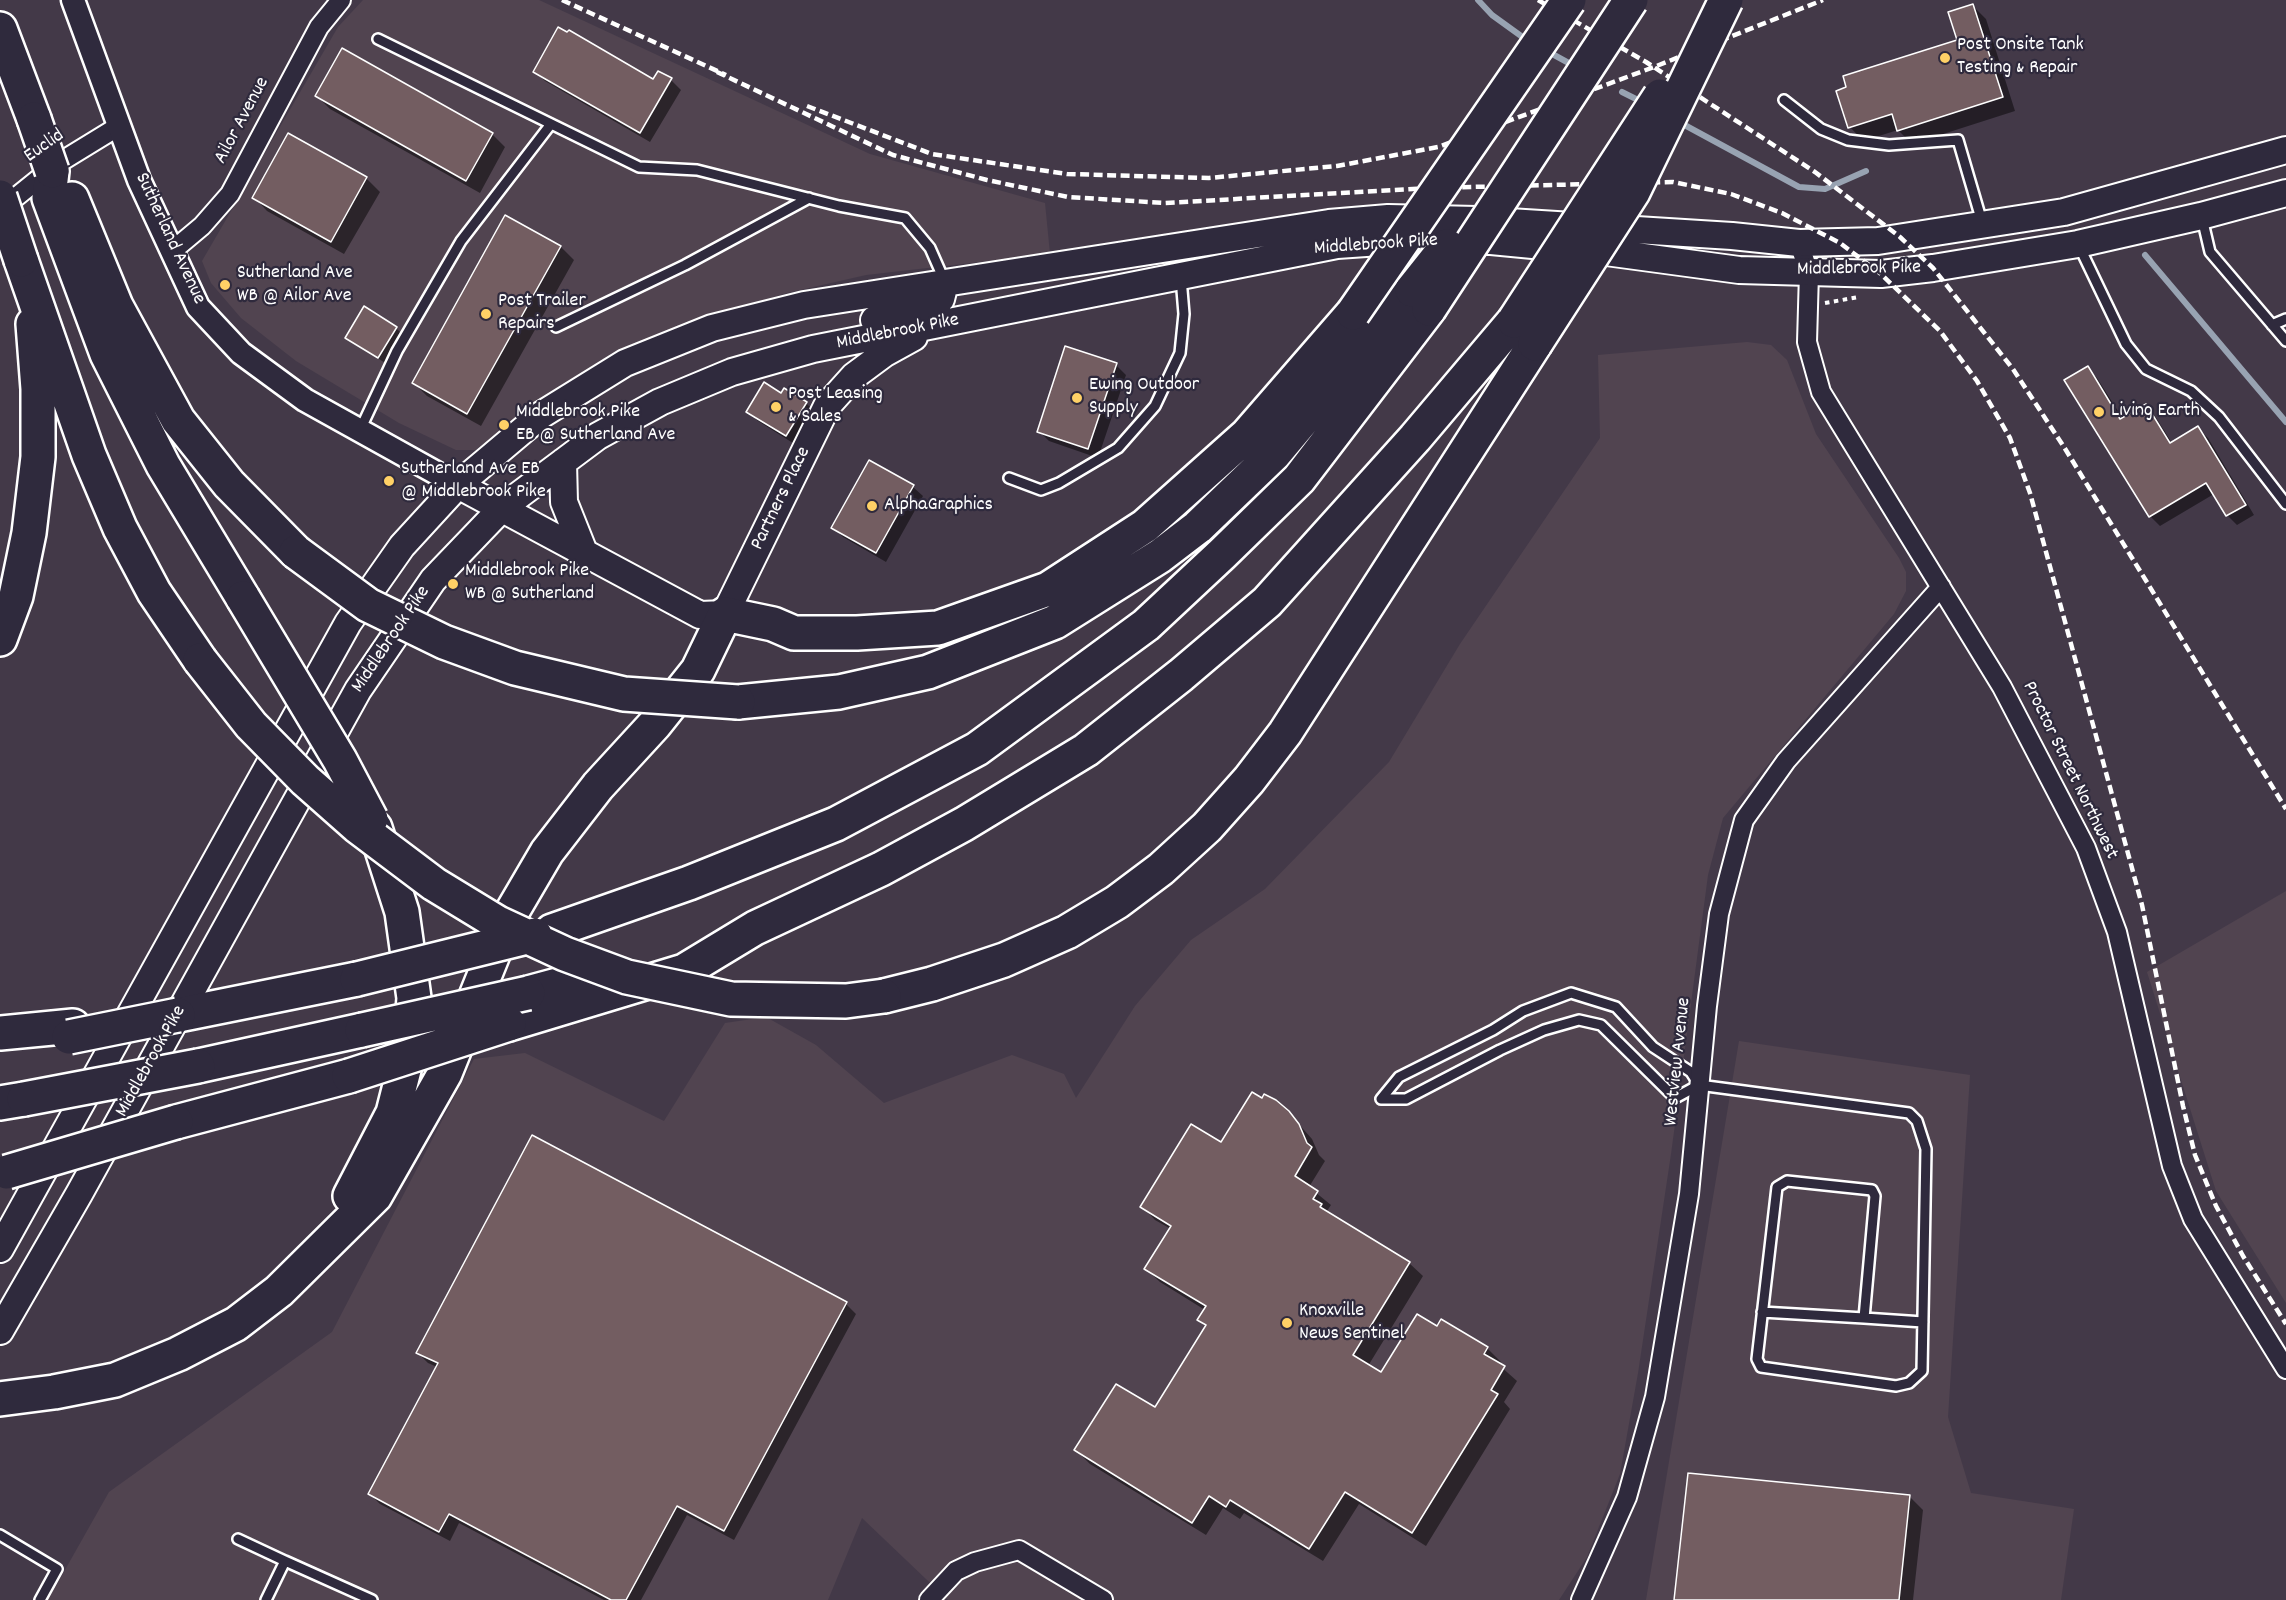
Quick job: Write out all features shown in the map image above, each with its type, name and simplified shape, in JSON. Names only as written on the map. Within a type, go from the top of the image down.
[{"type":"highway","points":[[0,1399],[58,1385],[115,1380],[145,1365],[178,1354],[236,1324],[279,1291],[375,1196],[446,1073],[506,922],[547,852],[598,786],[655,724],[698,670],[725,614],[773,624],[794,633],[857,633],[938,628],[1048,589],[1145,526],[1247,435],[1353,313],[1569,0]]},
{"type":"highway","points":[[0,1052],[71,1032],[178,1015],[357,979],[552,931],[689,883],[836,824],[976,749],[1146,625],[1299,479],[1420,300],[1631,0]]},
{"type":"highway","points":[[0,197],[89,455],[120,528],[154,592],[200,660],[251,724],[305,780],[339,811],[434,884],[498,923],[565,954],[627,977],[732,999],[846,1001],[884,996],[932,984],[1004,960],[1067,932],[1117,902],[1161,869],[1207,827],[1249,780],[1285,733],[1724,0]]},
{"type":"highway","points":[[0,29],[52,171],[49,198],[70,226],[178,420],[230,484],[296,552],[368,605],[444,642],[515,668],[624,694],[738,702],[839,692],[928,672],[1055,622],[1160,556],[1198,527],[1275,453],[1420,300]]},
{"type":"highway","points":[[70,226],[106,354],[163,465],[340,760],[371,819],[402,912],[414,998],[411,1046],[393,1113],[326,1246]]},
{"type":"highway","points":[[0,639],[18,586],[29,533],[38,457],[38,389],[26,275]]},
{"type":"highway","points":[[3,1173],[176,1122],[349,1076],[684,971],[754,928],[881,869],[964,824],[1086,750],[1181,675],[1267,602],[1415,438],[1525,332]]},
{"type":"highway","points":[[12,1101],[198,1066],[528,993],[644,962],[754,928]]},
{"type":"highway","points":[[0,1033],[71,1032]]},
{"type":"highway","points":[[0,1379],[58,1385]]},
{"type":"main road","name":"Middlebrook Pike","points":[[0,1331],[358,690],[433,580],[503,507],[598,436],[660,402],[732,372],[1175,247],[1329,223],[1388,218],[1477,220],[1732,236],[1799,243],[1878,241],[2064,212],[2286,150]]},
{"type":"main road","points":[[2201,216],[2197,197],[2200,191],[2286,164]]},
{"type":"main road","name":"Middlebrook Pike","points":[[0,1249],[348,623],[402,546],[458,485],[541,415],[625,363],[712,328],[804,305],[946,310],[1181,276],[1337,245],[1395,241],[1491,241],[1606,252],[1739,270],[1881,274],[1933,268],[2078,244],[2201,216],[2286,193]]},
{"type":"main road","points":[[1175,247],[1181,276]]},
{"type":"main road","points":[[813,349],[835,332],[854,324],[933,306],[941,299],[946,310]]},
{"type":"main road","name":"Partners Place","points":[[725,614],[827,406],[854,376],[946,310]]},
{"type":"main road","points":[[563,462],[564,502],[584,552]]},
{"type":"main road","name":"Sutherland Avenue","points":[[458,485],[503,507],[700,615],[725,614]]},
{"type":"street","name":"Sutherland Avenue","points":[[73,0],[119,126],[171,252],[198,306],[241,353],[305,400],[458,485]]},
{"type":"street","name":"Ailor Avenue","points":[[171,252],[202,226],[230,194],[319,27],[341,0]]},
{"type":"street","name":"Euclid","points":[[0,210],[57,164],[119,126]]},
{"type":"street","name":"Proctor Street Northwest","points":[[1799,243],[1809,273],[1807,342],[1821,392],[2002,687],[2086,848],[2116,932],[2172,1166],[2193,1219],[2286,1369]]},
{"type":"street","name":"Westview Avenue","points":[[1581,1600],[1627,1497],[1655,1397],[1689,1194],[1719,914],[1744,820],[1794,753],[1941,587]]},
{"type":"street","points":[[929,1600],[956,1571],[975,1562],[1019,1550],[1103,1600]]},
{"type":"lane","points":[[378,39],[639,168],[697,170],[809,198],[905,218],[930,248],[946,310]]},
{"type":"lane","points":[[1784,100],[1821,129],[1848,140],[1889,145],[1958,140],[1983,225]]},
{"type":"lane","points":[[360,430],[397,351],[461,241],[551,124]]},
{"type":"lane","points":[[556,327],[685,265],[809,198]]},
{"type":"lane","points":[[2201,216],[2210,252],[2286,341]]},
{"type":"lane","points":[[2078,244],[2126,344],[2146,369],[2191,391],[2219,417],[2286,504]]},
{"type":"lane","points":[[1009,478],[1041,490],[1059,483],[1118,448],[1155,406],[1180,353],[1184,314],[1181,276]]},
{"type":"lane","points":[[2272,325],[2286,320]]},
{"type":"lane","points":[[1699,1085],[1691,1072],[1653,1047],[1616,1007],[1571,993],[1523,1011],[1494,1030],[1399,1077],[1381,1099],[1406,1099],[1500,1050],[1544,1030],[1579,1020],[1601,1025],[1675,1098],[1699,1085],[1909,1113],[1917,1121],[1926,1149],[1922,1371],[1909,1383],[1896,1386],[1761,1367],[1757,1359],[1777,1187],[1787,1180],[1872,1190],[1875,1196],[1864,1318]]},
{"type":"lane","points":[[1762,1312],[1923,1322]]},
{"type":"lane","points":[[0,1535],[57,1569],[40,1600]]},
{"type":"lane","points":[[238,1539],[368,1599]]},
{"type":"lane","points":[[266,1600],[285,1561]]},
{"type":"shaded area","points":[[363,0],[539,0],[870,154],[1045,203],[1050,254],[866,275],[787,293],[693,321],[608,361],[475,450],[456,450],[399,423],[296,361],[241,318],[211,283],[202,261],[338,27]]},
{"type":"shaded area","points":[[1747,342],[1771,345],[1787,360],[1816,434],[1899,558],[1906,572],[1906,591],[1894,614],[1723,818],[1708,875],[1671,1154],[1638,1373],[1620,1474],[1587,1557],[1559,1600],[948,1600],[862,1518],[828,1600],[48,1600],[109,1492],[332,1332],[474,1059],[525,1053],[664,1121],[725,1023],[766,1017],[816,1045],[884,1103],[1012,1055],[1064,1074],[1076,1098],[1135,1006],[1191,940],[1265,889],[1389,762],[1460,644],[1600,438],[1598,355]]},
{"type":"shaded area","points":[[2286,891],[2286,1303],[2216,1191],[2147,972]]},
{"type":"shaded area","points":[[1739,1041],[1970,1075],[1948,1417],[1971,1493],[2074,1509],[2061,1600],[1646,1600]]},
{"type":"building","name":"Post Onsite Tank Testing & Repair","points":[[1973,4],[2003,97],[1897,131],[1892,114],[1848,128],[1836,91],[1846,87],[1843,76],[1957,40],[1948,12]]},
{"type":"building","points":[[558,27],[567,32],[569,30],[653,79],[658,71],[672,78],[640,133],[533,72]]},
{"type":"building","points":[[342,48],[493,133],[466,181],[315,96]]},
{"type":"building","points":[[288,133],[367,177],[331,242],[252,198]]},
{"type":"building","name":"Post Trailer Repairs","points":[[505,215],[561,246],[467,414],[412,383]]},
{"type":"building","points":[[364,306],[397,327],[378,358],[345,338]]},
{"type":"building","name":"Ewing Outdoor Supply","points":[[1065,346],[1117,363],[1088,449],[1037,432]]},
{"type":"building","points":[[2088,366],[2120,419],[2146,404],[2170,443],[2198,426],[2246,505],[2226,516],[2206,483],[2149,517],[2064,380]]},
{"type":"building","name":"Post Leasing & Sales","points":[[764,382],[781,393],[784,388],[807,402],[786,436],[746,412]]},
{"type":"building","name":"AlphaGraphics","points":[[869,460],[914,485],[876,553],[831,528]]},
{"type":"building","name":"Knoxville News Sentinel","points":[[1252,1092],[1262,1098],[1264,1094],[1276,1100],[1299,1124],[1307,1143],[1312,1147],[1295,1176],[1318,1191],[1313,1199],[1322,1204],[1320,1207],[1410,1262],[1353,1355],[1381,1372],[1417,1314],[1437,1326],[1441,1319],[1488,1347],[1484,1354],[1505,1366],[1491,1390],[1498,1394],[1412,1533],[1345,1492],[1309,1549],[1230,1500],[1226,1507],[1209,1496],[1192,1523],[1074,1450],[1116,1384],[1155,1407],[1206,1325],[1197,1320],[1206,1306],[1144,1269],[1171,1226],[1140,1207],[1191,1124],[1221,1142]]},
{"type":"building","points":[[532,1135],[847,1302],[724,1531],[677,1506],[626,1600],[611,1600],[449,1514],[439,1532],[368,1494],[438,1363],[416,1353]]},
{"type":"building","points":[[1688,1473],[1910,1495],[1899,1600],[1674,1600]]},
{"type":"waterway","points":[[1478,0],[1492,15],[1528,41]]},
{"type":"waterway","points":[[1545,50],[1576,67]]},
{"type":"waterway","points":[[1622,92],[1644,103]]},
{"type":"waterway","points":[[1679,122],[1799,187],[1825,189],[1866,171]]},
{"type":"waterway","points":[[2145,255],[2286,422]]},
{"type":"railway","points":[[562,0],[726,75]]},
{"type":"railway","points":[[1538,0],[1646,62],[1815,172],[1900,237],[1933,268],[2013,369],[2064,447],[2286,809]]},
{"type":"railway","points":[[807,106],[932,154],[1067,174],[1209,178],[1337,166],[1438,147],[1654,67],[1823,0]]},
{"type":"railway","points":[[717,72],[893,155],[987,180],[1068,197],[1165,203],[1429,188],[1673,182],[1731,194],[1782,213],[1840,243],[1881,274],[1940,331],[1977,381],[2010,438],[2030,493],[2142,905],[2195,1155],[2216,1206],[2243,1256],[2286,1324]]},
{"type":"place","name":"Post Onsite Tank Testing & Repair","points":[[1945,58]]},
{"type":"place","name":"Sutherland Ave WB @ Ailor Ave","points":[[225,285]]},
{"type":"place","name":"Post Trailer Repairs","points":[[486,314]]},
{"type":"place","name":"Ewing Outdoor Supply","points":[[1077,398]]},
{"type":"place","name":"Post Leasing & Sales","points":[[776,407]]},
{"type":"place","name":"Living Earth","points":[[2099,412]]},
{"type":"place","name":"Middlebrook Pike EB @ Sutherland Ave","points":[[504,425]]},
{"type":"place","name":"Sutherland Ave EB @ Middlebrook Pike","points":[[389,481]]},
{"type":"place","name":"AlphaGraphics","points":[[872,506]]},
{"type":"place","name":"Middlebrook Pike WB @ Sutherland","points":[[453,584]]},
{"type":"place","name":"Knoxville News Sentinel","points":[[1287,1323]]}]
